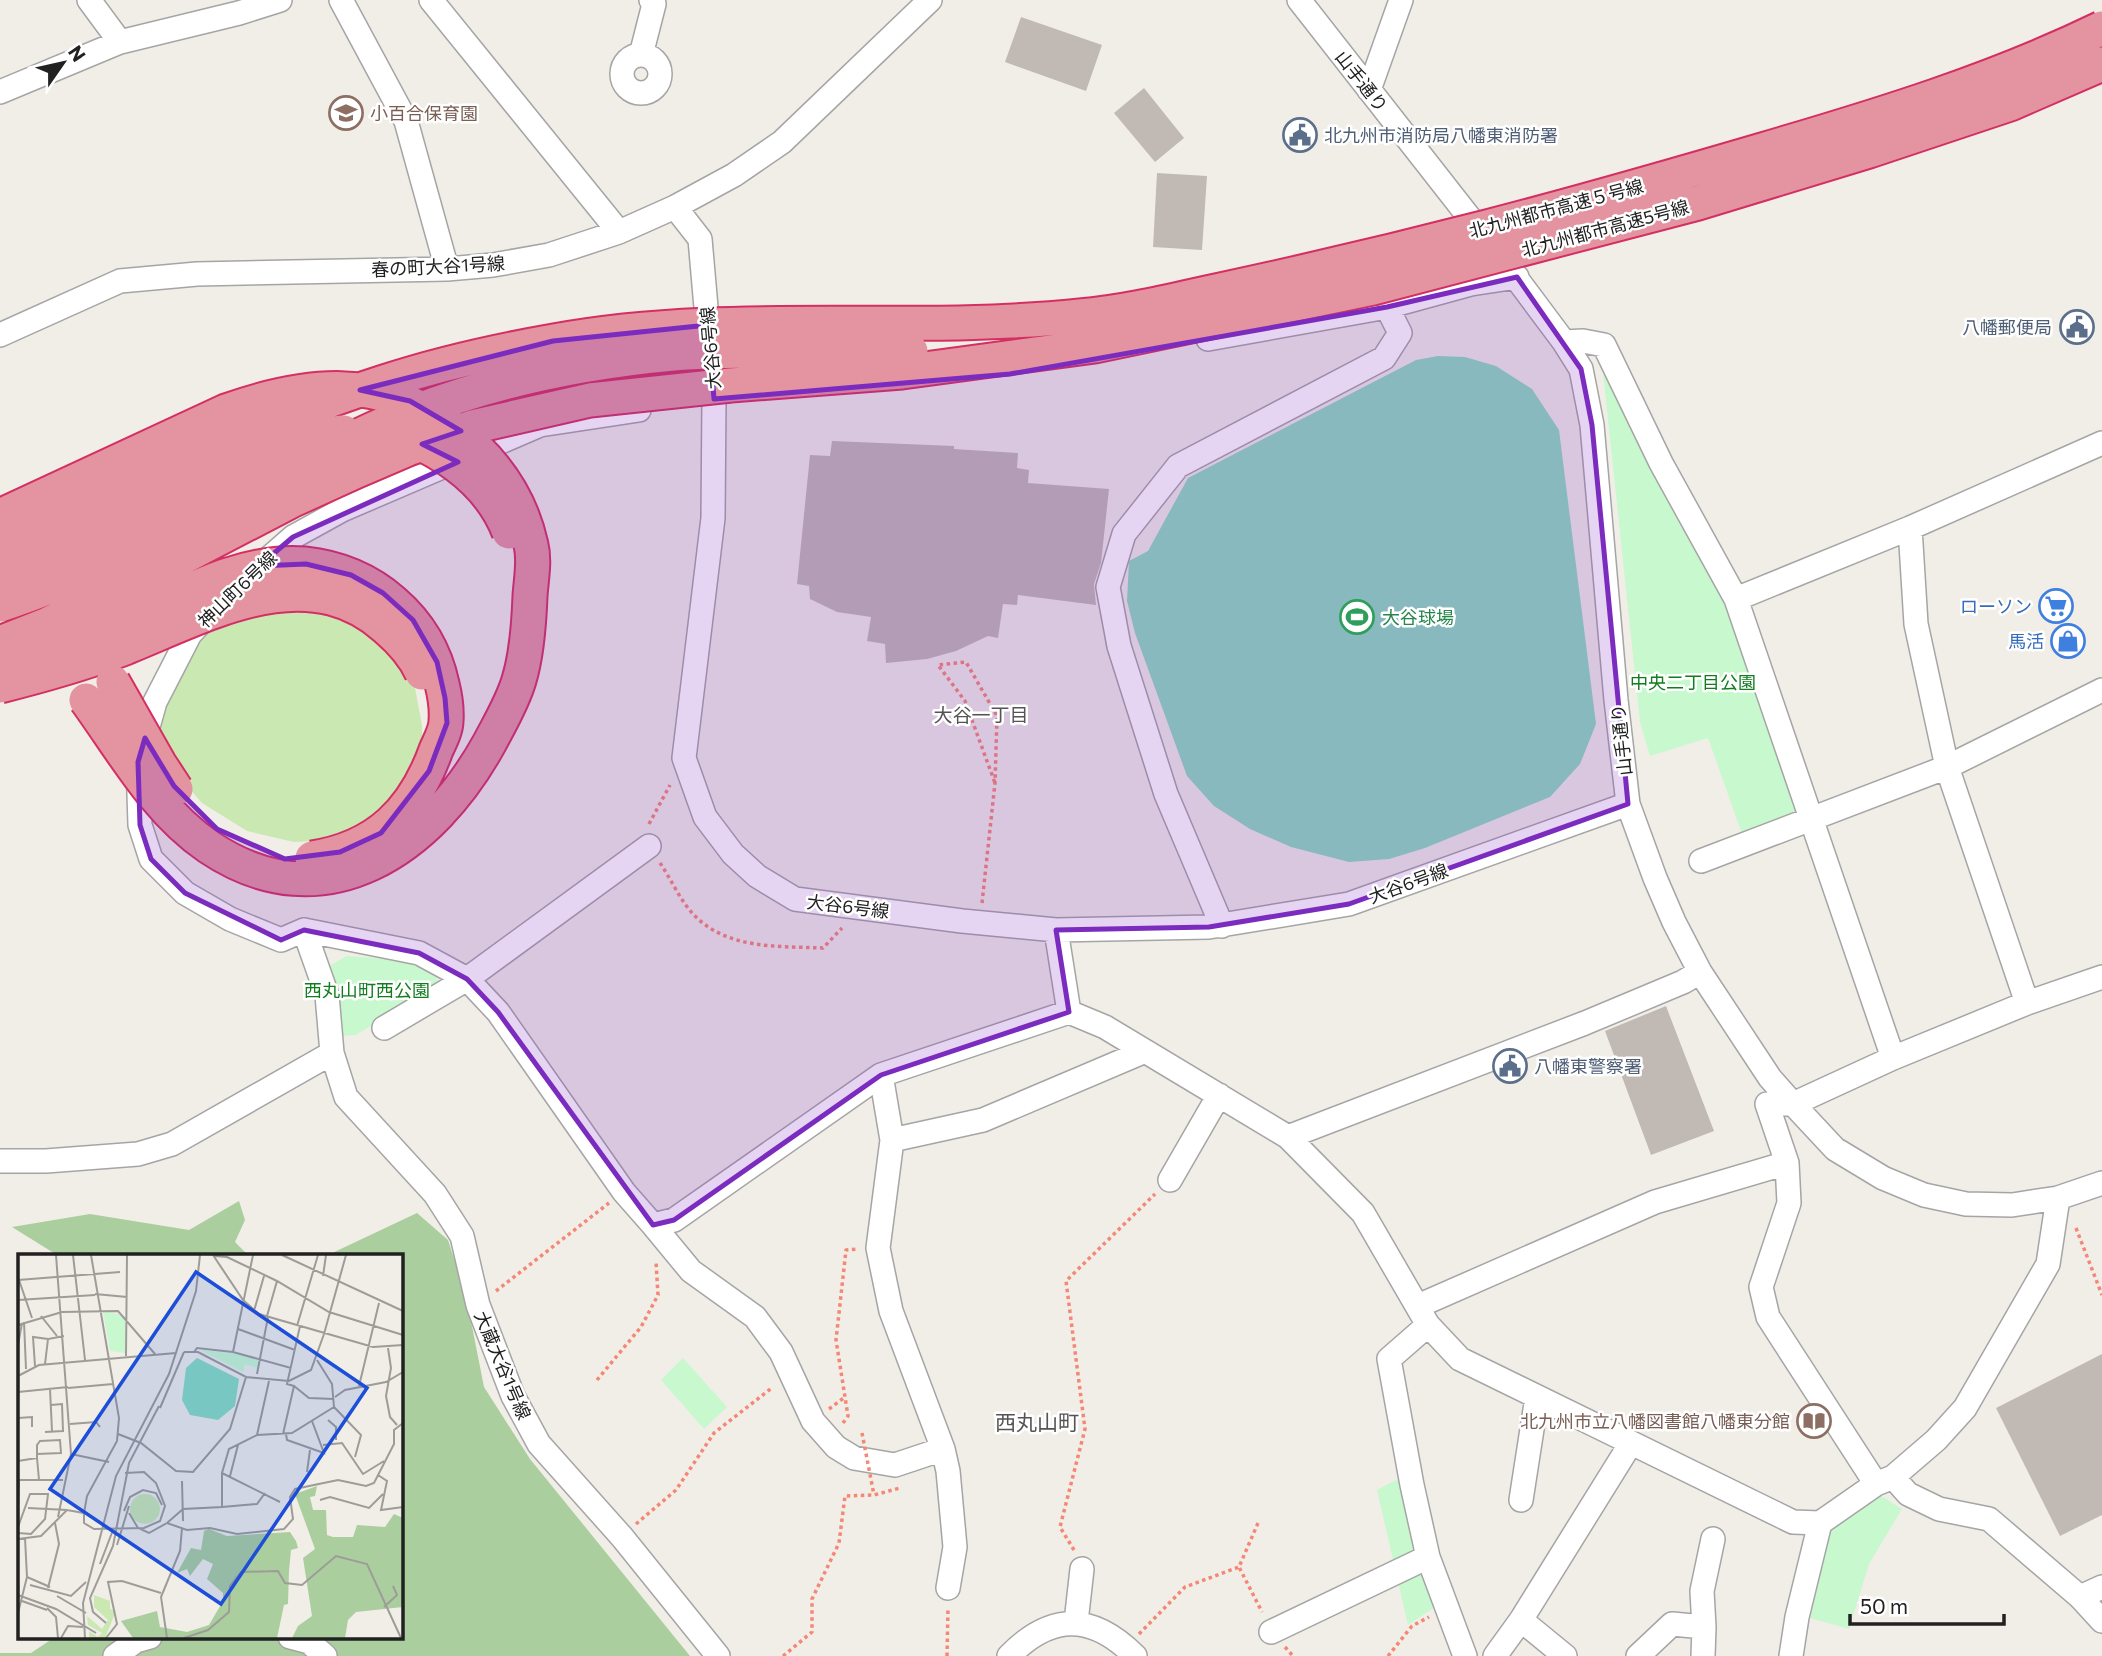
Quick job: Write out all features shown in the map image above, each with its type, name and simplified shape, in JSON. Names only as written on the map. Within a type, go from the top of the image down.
[{"type":"highway","name":"北九州都市高速５号線","points":[[0,544],[218,445],[300,412],[385,381],[480,357],[553,341],[631,329],[722,324],[993,323],[1086,316],[1180,298],[1302,273],[1584,202],[1852,124],[1962,88],[2049,54],[2102,28]]},
{"type":"highway","name":"北九州都市高速5号線","points":[[1095,346],[1373,288],[1698,203],[1869,151],[2010,104],[2102,64]]},
{"type":"highway","points":[[0,605],[111,562],[352,439],[410,413],[534,377],[604,363],[673,354],[1095,346]]},
{"type":"highway","points":[[0,643],[48,624],[126,587],[291,501],[359,470],[472,427],[590,400],[731,385],[902,372],[1095,346]]},
{"type":"highway","points":[[0,516],[226,411],[263,397],[334,388],[376,392],[410,401],[466,437],[492,462],[509,485],[524,519],[532,548],[529,616],[519,680],[476,768],[448,805],[409,841],[378,861],[343,875],[312,880],[278,876],[210,848],[183,827],[162,804],[86,700]]},
{"type":"highway","points":[[0,578],[110,531],[288,443],[340,432],[383,432],[412,439],[442,454],[489,497],[506,524],[529,616]]},
{"type":"highway","points":[[0,656],[38,650],[104,631],[178,596],[248,568],[274,564],[306,565],[351,575],[383,593],[413,620],[437,662],[447,723],[429,771],[406,807],[381,833],[340,852],[314,858],[285,859],[242,844],[218,829],[196,810],[174,786],[159,763],[113,682]]},
{"type":"highway","points":[[0,686],[79,664],[195,619],[265,597],[302,593],[337,598],[370,614],[396,636],[417,662],[432,696],[429,771]]},
{"type":"street","points":[[89,0],[120,42]]},
{"type":"street","points":[[0,92],[120,42],[239,13],[280,0]]},
{"type":"street","points":[[341,0],[406,121],[447,269]]},
{"type":"street","points":[[431,0],[619,232]]},
{"type":"street","points":[[641,55],[654,4],[651,0]]},
{"type":"street","name":"春の町大谷1号線","points":[[0,335],[120,281],[197,274],[447,269],[493,265],[549,255],[619,232],[675,207],[734,175],[782,142],[930,0]]},
{"type":"street","name":"山手通り","points":[[1299,0],[1517,277],[1581,369],[1592,425],[1616,700],[1628,804],[1674,922],[1700,972],[1770,1078],[1835,1149],[1884,1178],[1924,1195],[1966,1204],[2012,1205],[2059,1198],[2102,1183]]},
{"type":"street","points":[[1369,90],[1401,0]]},
{"type":"street","name":"大谷6号線","points":[[675,207],[700,239],[714,399],[713,518],[684,758],[705,817],[733,854],[757,876],[795,899],[979,922],[1056,930],[1222,926],[1349,904],[1628,804]]},
{"type":"street","name":"神山町6号線","points":[[304,930],[281,940],[230,919],[185,893],[151,859],[140,825],[138,762],[155,702],[190,634],[237,585],[293,537],[342,510],[540,425],[714,399],[1010,374],[1387,307],[1471,284],[1517,277]]},
{"type":"street","points":[[1222,926],[1166,794],[1119,646],[1108,587],[1124,534],[1178,466],[1384,358],[1400,333],[1387,307]]},
{"type":"street","points":[[1564,342],[1583,341],[1604,345],[1683,506],[1736,599],[1893,1058]]},
{"type":"street","points":[[1736,599],[1910,528],[2102,443]]},
{"type":"street","points":[[1910,528],[1916,624],[1947,767],[2027,1003]]},
{"type":"street","points":[[1700,861],[1947,767],[2102,690]]},
{"type":"street","points":[[384,1028],[467,979],[649,845]]},
{"type":"street","points":[[304,930],[419,953],[467,979],[498,1012],[624,1192],[691,1271],[755,1317],[781,1352],[813,1421],[836,1447],[854,1458],[895,1465],[943,1449]]},
{"type":"street","points":[[0,1161],[46,1161],[138,1154],[172,1144],[332,1053],[327,995],[304,930]]},
{"type":"street","points":[[1056,930],[1069,1012]]},
{"type":"street","points":[[1288,1137],[1573,1027],[1683,982],[1700,972]]},
{"type":"street","points":[[2102,976],[2027,1003],[1893,1058],[1793,1104],[1767,1104],[1787,1163],[1789,1203],[1761,1287],[1768,1317],[1885,1480],[1939,1509],[1989,1519],[2080,1597],[2102,1621]]},
{"type":"street","points":[[653,1226],[674,1220],[881,1074],[1069,1012],[1105,1027],[1288,1137],[1363,1213],[1423,1316],[1460,1359],[1793,1522],[1820,1524],[1885,1480],[1936,1440],[1965,1408],[2048,1264],[2059,1198]]},
{"type":"street","points":[[892,1140],[983,1120],[1143,1052]]},
{"type":"street","name":"大蔵大谷1号線","points":[[332,1053],[346,1097],[435,1194],[462,1236],[478,1305],[513,1396],[539,1444],[622,1537],[718,1656]]},
{"type":"street","points":[[881,1074],[892,1140],[878,1248],[891,1311],[943,1449],[948,1471],[955,1547],[948,1588]]},
{"type":"street","points":[[1170,1180],[1219,1095]]},
{"type":"street","points":[[1465,1656],[1428,1557],[1389,1359],[1423,1316],[1655,1202],[1787,1163]]},
{"type":"street","points":[[1521,1500],[1537,1397]]},
{"type":"street","points":[[1495,1656],[1521,1620],[1631,1443]]},
{"type":"street","points":[[1791,1656],[1797,1618],[1820,1524]]},
{"type":"street","points":[[1703,1656],[1702,1591],[1713,1539]]},
{"type":"street","points":[[1271,1632],[1428,1557]]},
{"type":"street","points":[[1076,1622],[1082,1569]]},
{"type":"street","points":[[2080,1597],[2102,1587]]},
{"type":"street","points":[[1521,1620],[1565,1656]]},
{"type":"street","points":[[1009,1656],[1026,1639],[1053,1625],[1076,1622],[1104,1631],[1131,1652]]},
{"type":"street","points":[[1637,1656],[1672,1625],[1704,1627]]},
{"type":"street","points":[[115,1656],[136,1641],[146,1638]]},
{"type":"street","points":[[294,1638],[309,1642],[325,1656]]},
{"type":"path","points":[[979,922],[995,783],[997,716],[966,662],[938,665],[965,701],[995,783]]},
{"type":"path","points":[[668,788],[647,826],[649,845],[693,914],[726,938],[758,945],[823,948]]},
{"type":"path","points":[[1082,1569],[1060,1527],[1084,1429],[1066,1281],[1170,1180]]},
{"type":"path","points":[[478,1305],[624,1192]]},
{"type":"path","points":[[2073,1220],[2102,1295]]},
{"type":"path","points":[[597,1380],[641,1326],[658,1295],[653,1226]]},
{"type":"path","points":[[845,1431],[842,1424],[848,1416],[836,1340],[846,1250],[878,1248]]},
{"type":"path","points":[[622,1537],[676,1490],[714,1433],[789,1374]]},
{"type":"path","points":[[855,1435],[862,1433],[874,1495]]},
{"type":"path","points":[[783,1656],[813,1632],[813,1599],[839,1544],[845,1496],[874,1495],[900,1488]]},
{"type":"path","points":[[1131,1652],[1185,1587],[1239,1566],[1258,1523]]},
{"type":"path","points":[[1239,1566],[1271,1632],[1293,1656]]},
{"type":"path","points":[[947,1656],[948,1588]]},
{"type":"path","points":[[1388,1656],[1412,1626],[1447,1607]]},
{"type":"highlighted area","points":[[1517,277],[1581,369],[1592,425],[1628,804],[1349,904],[1209,927],[1056,930],[1069,1012],[881,1075],[674,1220],[653,1225],[498,1012],[467,979],[419,953],[304,930],[281,940],[185,893],[151,859],[140,825],[138,762],[145,738],[174,786],[217,829],[285,859],[340,852],[381,833],[429,771],[447,723],[437,662],[413,620],[383,593],[351,575],[306,564],[259,566],[293,537],[458,462],[422,444],[461,431],[410,401],[360,390],[553,341],[708,325],[714,399],[1010,374],[1387,307]]},
{"type":"green space","name":"大谷球場","points":[[1438,356],[1465,357],[1496,366],[1532,389],[1559,430],[1596,724],[1580,764],[1550,797],[1425,848],[1389,859],[1349,862],[1291,847],[1250,829],[1214,806],[1187,776],[1135,633],[1127,601],[1129,561],[1148,551],[1188,478],[1416,360]]},
{"type":"green space","name":"中央二丁目公園","points":[[1603,372],[1726,602],[1800,814],[1742,834],[1708,738],[1650,756],[1640,722]]},
{"type":"green space","points":[[255,609],[326,610],[391,645],[414,683],[422,725],[422,745],[400,793],[375,820],[339,840],[294,842],[247,831],[202,803],[176,773],[156,724],[203,627]]},
{"type":"green space","name":"西丸山町西公園","points":[[346,956],[391,959],[434,970],[439,984],[356,1035],[342,1036],[328,967]]},
{"type":"green space","points":[[239,1201],[245,1220],[235,1242],[247,1254],[55,1254],[12,1227],[90,1214],[189,1230]]},
{"type":"green space","points":[[417,1213],[448,1240],[466,1296],[484,1387],[530,1459],[690,1656],[0,1656],[0,1653],[31,1653],[54,1638],[402,1638],[402,1254],[330,1254]]},
{"type":"green space","points":[[683,1358],[727,1407],[704,1429],[661,1380]]},
{"type":"green space","points":[[1402,1477],[1438,1605],[1408,1625],[1377,1490]]},
{"type":"green space","points":[[1875,1492],[1902,1509],[1869,1564],[1849,1629],[1810,1618],[1830,1533]]},
{"type":"building","points":[[1021,17],[1102,45],[1086,91],[1005,62]]},
{"type":"building","points":[[1144,88],[1184,138],[1155,162],[1114,113]]},
{"type":"building","points":[[1157,173],[1207,176],[1202,250],[1153,247]]},
{"type":"building","points":[[832,441],[954,446],[954,449],[1018,453],[1017,468],[1029,470],[1028,483],[1109,489],[1101,563],[1094,584],[1096,605],[1018,595],[1017,605],[1003,604],[998,638],[988,636],[956,651],[927,659],[886,663],[885,644],[867,641],[871,617],[837,612],[810,599],[809,586],[797,584],[810,455],[830,456]]},
{"type":"building","points":[[1666,1006],[1714,1131],[1651,1155],[1605,1031]]},
{"type":"building","points":[[2102,1354],[2102,1515],[2060,1536],[1996,1408]]},
{"type":"place","name":"小百合保育園","points":[[346,113]]},
{"type":"place","name":"北九州市消防局八幡東消防署","points":[[1300,135]]},
{"type":"place","name":"八幡郵便局","points":[[2077,327]]},
{"type":"place","name":"ローソン","points":[[2056,606]]},
{"type":"place","name":"大谷球場","points":[[1357,617]]},
{"type":"place","name":"馬活","points":[[2068,641]]},
{"type":"place","name":"八幡東警察署","points":[[1510,1066]]},
{"type":"place","name":"北九州市立八幡図書館八幡東分館","points":[[1814,1421]]},
{"type":"district","name":"大谷一丁目","points":[[981,714]]},
{"type":"district","name":"西丸山町","points":[[1037,1421]]}]
